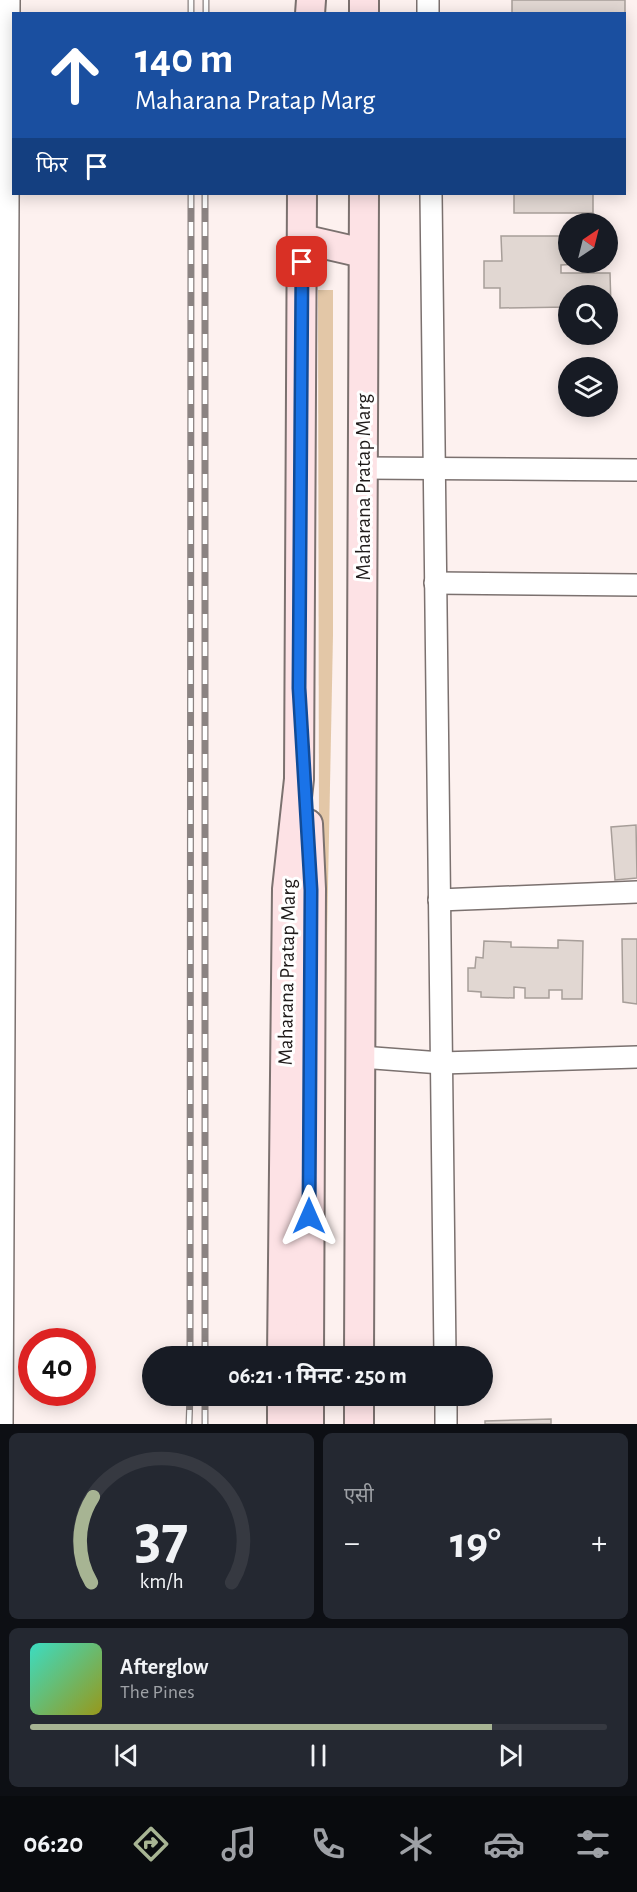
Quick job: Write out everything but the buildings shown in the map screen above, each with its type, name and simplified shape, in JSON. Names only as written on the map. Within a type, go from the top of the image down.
[{"type":"main road","name":"Maharana Pratap Marg","points":[[282,1346],[288,889],[298,779],[302,195]]},
{"type":"main road","name":"Maharana Pratap Marg","points":[[359,1346],[364,195]]},
{"type":"main road","points":[[302,239],[363,252]]},
{"type":"main road","points":[[299,688],[311,890],[309,1346]]},
{"type":"main road","points":[[282,1406],[282,1424]]},
{"type":"main road","points":[[309,1406],[309,1424]]},
{"type":"main road","points":[[359,1406],[359,1424]]},
{"type":"street","points":[[3,1424],[3,268],[9,0]]},
{"type":"street","points":[[431,195],[445,1346]]},
{"type":"street","points":[[363,468],[637,470]]},
{"type":"street","points":[[435,583],[637,585]]},
{"type":"street","points":[[439,900],[637,892]]},
{"type":"street","points":[[361,1057],[441,1063],[637,1057]]},
{"type":"street","points":[[446,1406],[446,1424]]},
{"type":"shaded area","points":[[318,290],[333,290],[333,635],[326,986],[322,986],[319,838]]},
{"type":"railway","points":[[191,0],[191,12]]},
{"type":"railway","points":[[206,0],[206,12]]},
{"type":"railway","points":[[190,1346],[191,195]]},
{"type":"railway","points":[[205,195],[205,1346]]},
{"type":"railway","points":[[189,1424],[190,1406]]},
{"type":"railway","points":[[205,1406],[205,1424]]},
{"type":"route","points":[[302,262],[299,688],[311,890],[309,1216]]}]
